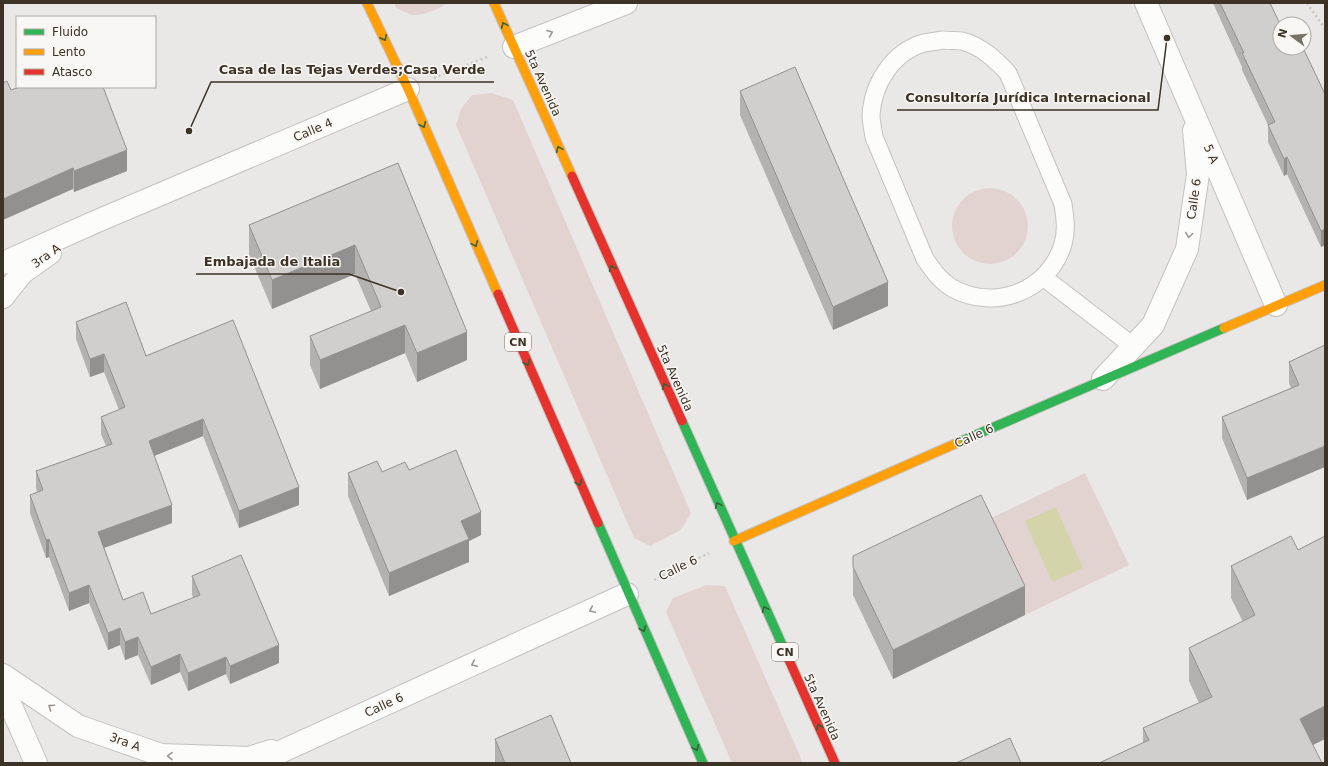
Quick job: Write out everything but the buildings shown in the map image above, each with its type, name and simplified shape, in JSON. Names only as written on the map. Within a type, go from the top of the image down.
[{"type":"main road","name":"CN","points":[[367,3],[408,89],[627,594],[703,763]]},
{"type":"main road","name":"5ta Avenida","points":[[494,3],[734,541],[835,763]]},
{"type":"main road","name":"Calle 6","points":[[734,541],[1103,379],[1325,285]]},
{"type":"street","points":[[514,47],[626,3]]},
{"type":"street","name":"5 A","points":[[1146,3],[1276,306]]},
{"type":"street","name":"Calle 4","points":[[3,263],[94,222],[408,89]]},
{"type":"street","name":"Calle 6","points":[[1103,379],[1153,325],[1187,248],[1198,174],[1193,113]]},
{"type":"street","name":"3ra A","points":[[3,297],[22,273],[94,222]]},
{"type":"street","name":"Calle 6","points":[[256,763],[627,594]]},
{"type":"street","name":"3ra A","points":[[3,675],[78,726],[161,755],[249,758],[330,730]]},
{"type":"street","points":[[3,688],[36,763]]},
{"type":"lane","points":[[943,40],[962,42],[980,48],[996,59],[1008,73],[1063,204],[1065,223],[1063,243],[1055,262],[1043,277],[1028,289],[1009,296],[989,299],[970,296],[952,288],[936,275],[925,259],[874,137],[871,117],[873,98],[880,80],[891,64],[906,52],[923,44],[943,40]]},
{"type":"lane","points":[[1043,277],[1133,346]]},
{"type":"path","points":[[1307,3],[1325,29]]},
{"type":"path","points":[[408,89],[514,47]]},
{"type":"path","name":"Calle 6","points":[[627,594],[734,541]]},
{"type":"shaded area","points":[[394,3],[448,3],[427,13],[414,15],[396,8]]},
{"type":"shaded area","points":[[492,93],[513,100],[691,513],[681,530],[650,546],[634,538],[456,125],[461,109],[472,95]]},
{"type":"shaded area","points":[[983,188],[997,188],[1011,194],[1022,205],[1028,219],[1028,233],[1025,241],[1017,253],[1011,258],[997,264],[983,264],[969,258],[958,247],[952,233],[952,219],[958,205],[969,194]]},
{"type":"shaded area","points":[[1085,473],[1129,565],[1025,615],[981,523]]},
{"type":"shaded area","points":[[1056,507],[1083,568],[1052,582],[1025,521]]},
{"type":"shaded area","points":[[706,585],[725,586],[803,763],[732,763],[666,612],[673,598]]},
{"type":"traffic: fast","points":[[957,443],[1224,328]]},
{"type":"traffic: fast","points":[[682,421],[789,660]]},
{"type":"traffic: fast","points":[[598,523],[703,763]]},
{"type":"traffic: slow","points":[[367,3],[408,89],[498,294]]},
{"type":"traffic: slow","points":[[494,3],[572,176]]},
{"type":"traffic: slow","points":[[1224,328],[1325,285]]},
{"type":"traffic: slow","points":[[734,541],[957,443]]},
{"type":"traffic: jam","points":[[572,176],[682,421]]},
{"type":"traffic: jam","points":[[498,294],[598,523]]},
{"type":"traffic: jam","points":[[789,660],[835,763]]},
{"type":"place","name":"Consultoría Jurídica Internacional","points":[[1167,38]]},
{"type":"place","name":"Casa de las Tejas Verdes;Casa Verde","points":[[189,131]]},
{"type":"place","name":"Embajada de Italia","points":[[401,292]]}]
